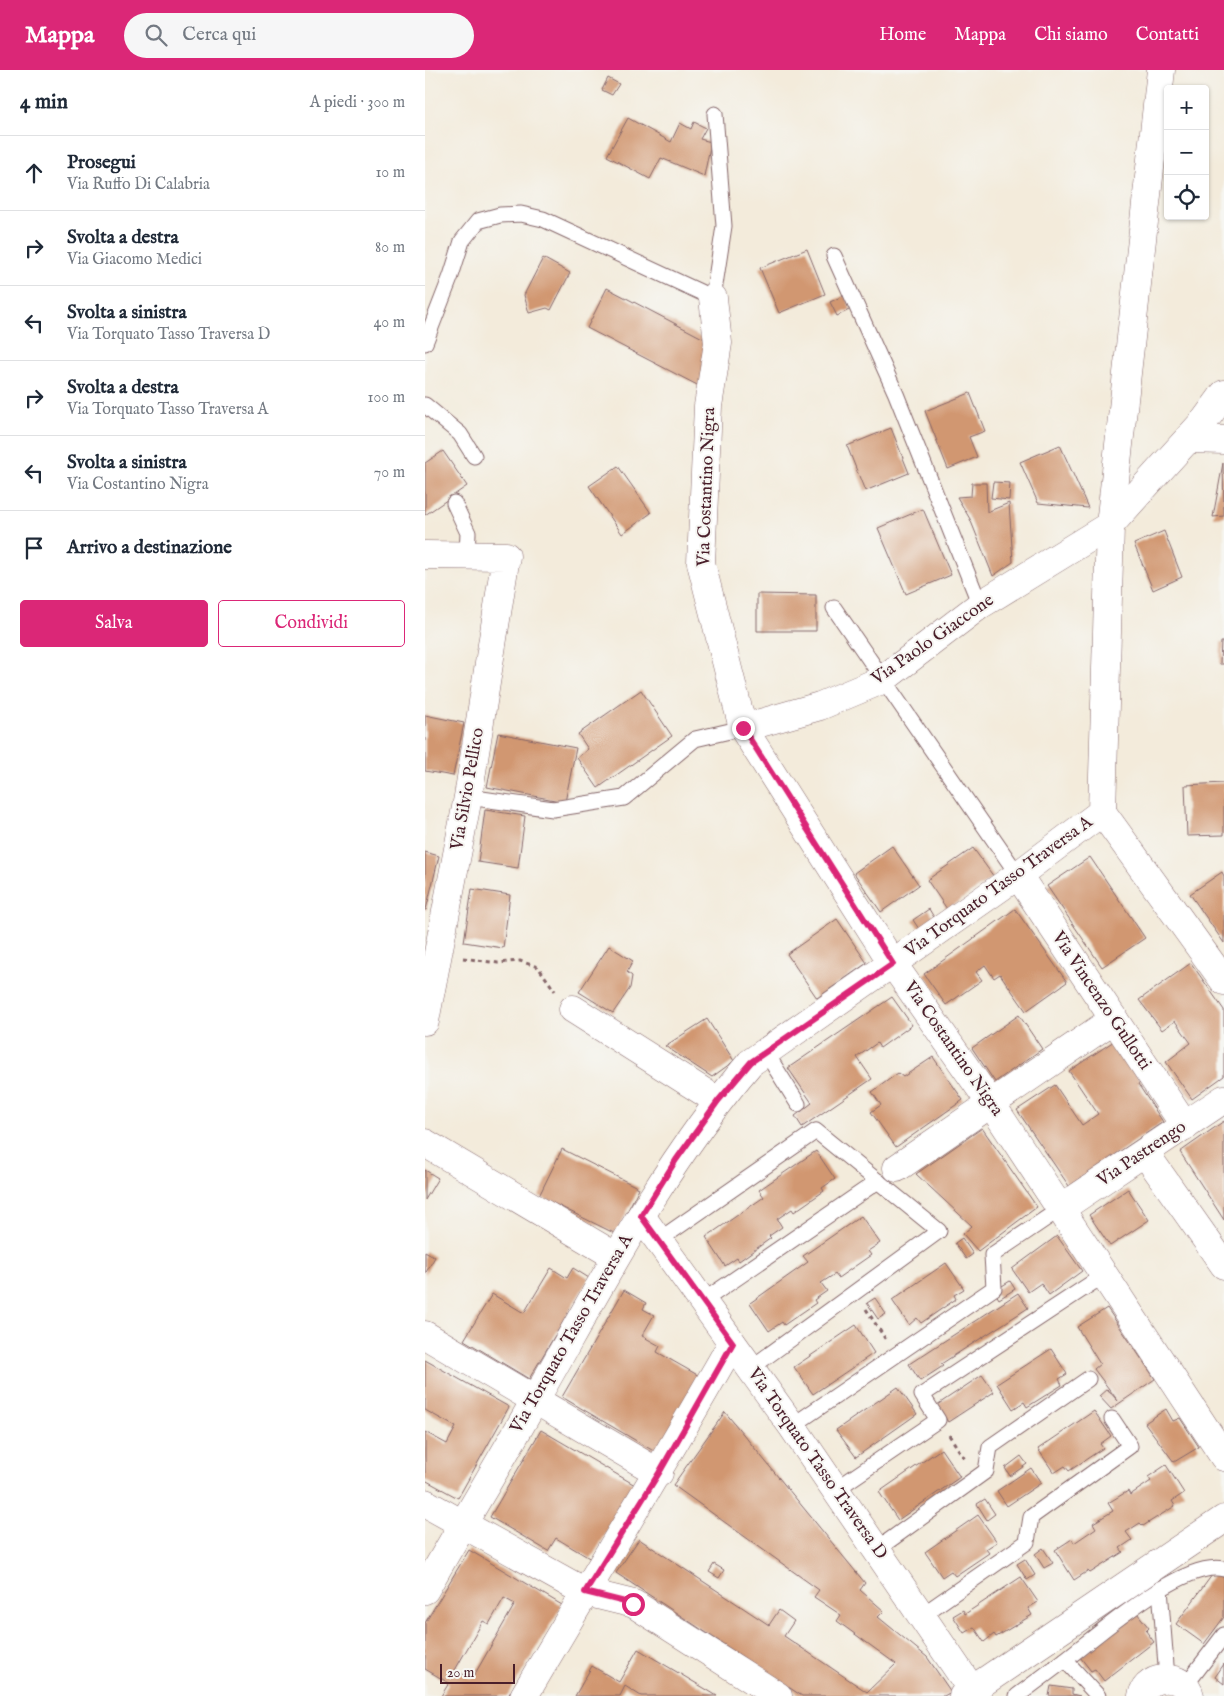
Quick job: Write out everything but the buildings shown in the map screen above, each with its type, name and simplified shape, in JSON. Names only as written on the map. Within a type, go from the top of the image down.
[{"type":"street","name":"Via Torquato Tasso Traversa A","points":[[425,1590],[535,1400],[615,1256],[676,1160],[718,1101],[751,1062],[1018,875],[1102,812],[1110,525],[1161,70]]},
{"type":"street","name":"Via Costantino Nigra","points":[[713,298],[718,343],[708,406],[701,562],[743,728],[893,964],[992,1105],[1224,1457]]},
{"type":"street","name":"Via Paolo Giaccone","points":[[743,728],[821,706],[882,680],[980,605],[1110,525],[1188,438],[1224,394]]},
{"type":"street","points":[[1188,438],[1224,440]]},
{"type":"street","points":[[425,555],[467,556]]},
{"type":"street","name":"Via Silvio Pellico","points":[[425,1021],[468,797],[506,556],[467,556]]},
{"type":"street","points":[[1102,812],[1224,982]]},
{"type":"street","name":"Via Vincenzo Gullotti","points":[[1018,875],[1185,1126]]},
{"type":"street","points":[[573,1009],[718,1101]]},
{"type":"street","points":[[888,1175],[1114,1019]]},
{"type":"street","name":"Via Pastrengo","points":[[1060,1208],[1224,1099]]},
{"type":"street","points":[[425,1143],[615,1256]]},
{"type":"street","points":[[1145,1153],[1224,1265]]},
{"type":"street","name":"Via Torquato Tasso Traversa D","points":[[641,1216],[792,1426],[921,1616],[967,1693]]},
{"type":"street","points":[[425,1335],[659,1473]]},
{"type":"street","points":[[524,1696],[585,1592],[659,1473],[733,1343]]},
{"type":"street","points":[[425,1503],[585,1592],[633,1604],[777,1696]]},
{"type":"street","points":[[967,1693],[1224,1519]]},
{"type":"street","points":[[1142,1696],[1143,1692],[1153,1682],[1181,1687]]},
{"type":"lane","points":[[425,343],[451,276],[462,241],[478,221],[500,215],[521,214],[543,218],[713,298],[724,226],[715,114]]},
{"type":"lane","points":[[834,256],[896,394],[980,605]]},
{"type":"lane","points":[[425,405],[460,434],[474,456]]},
{"type":"lane","points":[[454,503],[468,533],[467,556]]},
{"type":"lane","points":[[834,608],[1018,875]]},
{"type":"lane","points":[[468,797],[553,809],[624,798],[695,739],[743,728]]},
{"type":"lane","points":[[765,1051],[798,1104]]},
{"type":"lane","points":[[659,1240],[817,1131],[888,1175],[939,1230],[751,1368]]},
{"type":"lane","points":[[703,1301],[888,1175]]},
{"type":"lane","points":[[792,1426],[994,1288],[992,1255],[1060,1208]]},
{"type":"lane","points":[[835,1490],[938,1420],[922,1395],[1104,1276]]},
{"type":"lane","points":[[876,1550],[986,1471],[990,1447],[1088,1380]]},
{"type":"lane","points":[[921,1616],[1027,1542],[1031,1517],[1130,1446],[1112,1419]]},
{"type":"lane","points":[[1017,1696],[1160,1589],[1200,1571],[1217,1567],[1224,1569]]},
{"type":"lane","points":[[1160,1589],[1181,1687]]},
{"type":"lane","points":[[1181,1687],[1224,1635]]},
{"type":"lane","points":[[1065,1660],[1098,1696]]},
{"type":"path","points":[[437,955],[498,963],[520,961],[538,967],[552,984],[558,998],[573,1009]]},
{"type":"path","points":[[938,1420],[977,1478]]},
{"type":"route","points":[[633,1604],[585,1592],[659,1473],[733,1343],[641,1216],[676,1160],[718,1101],[751,1062],[893,964],[743,728]]}]
